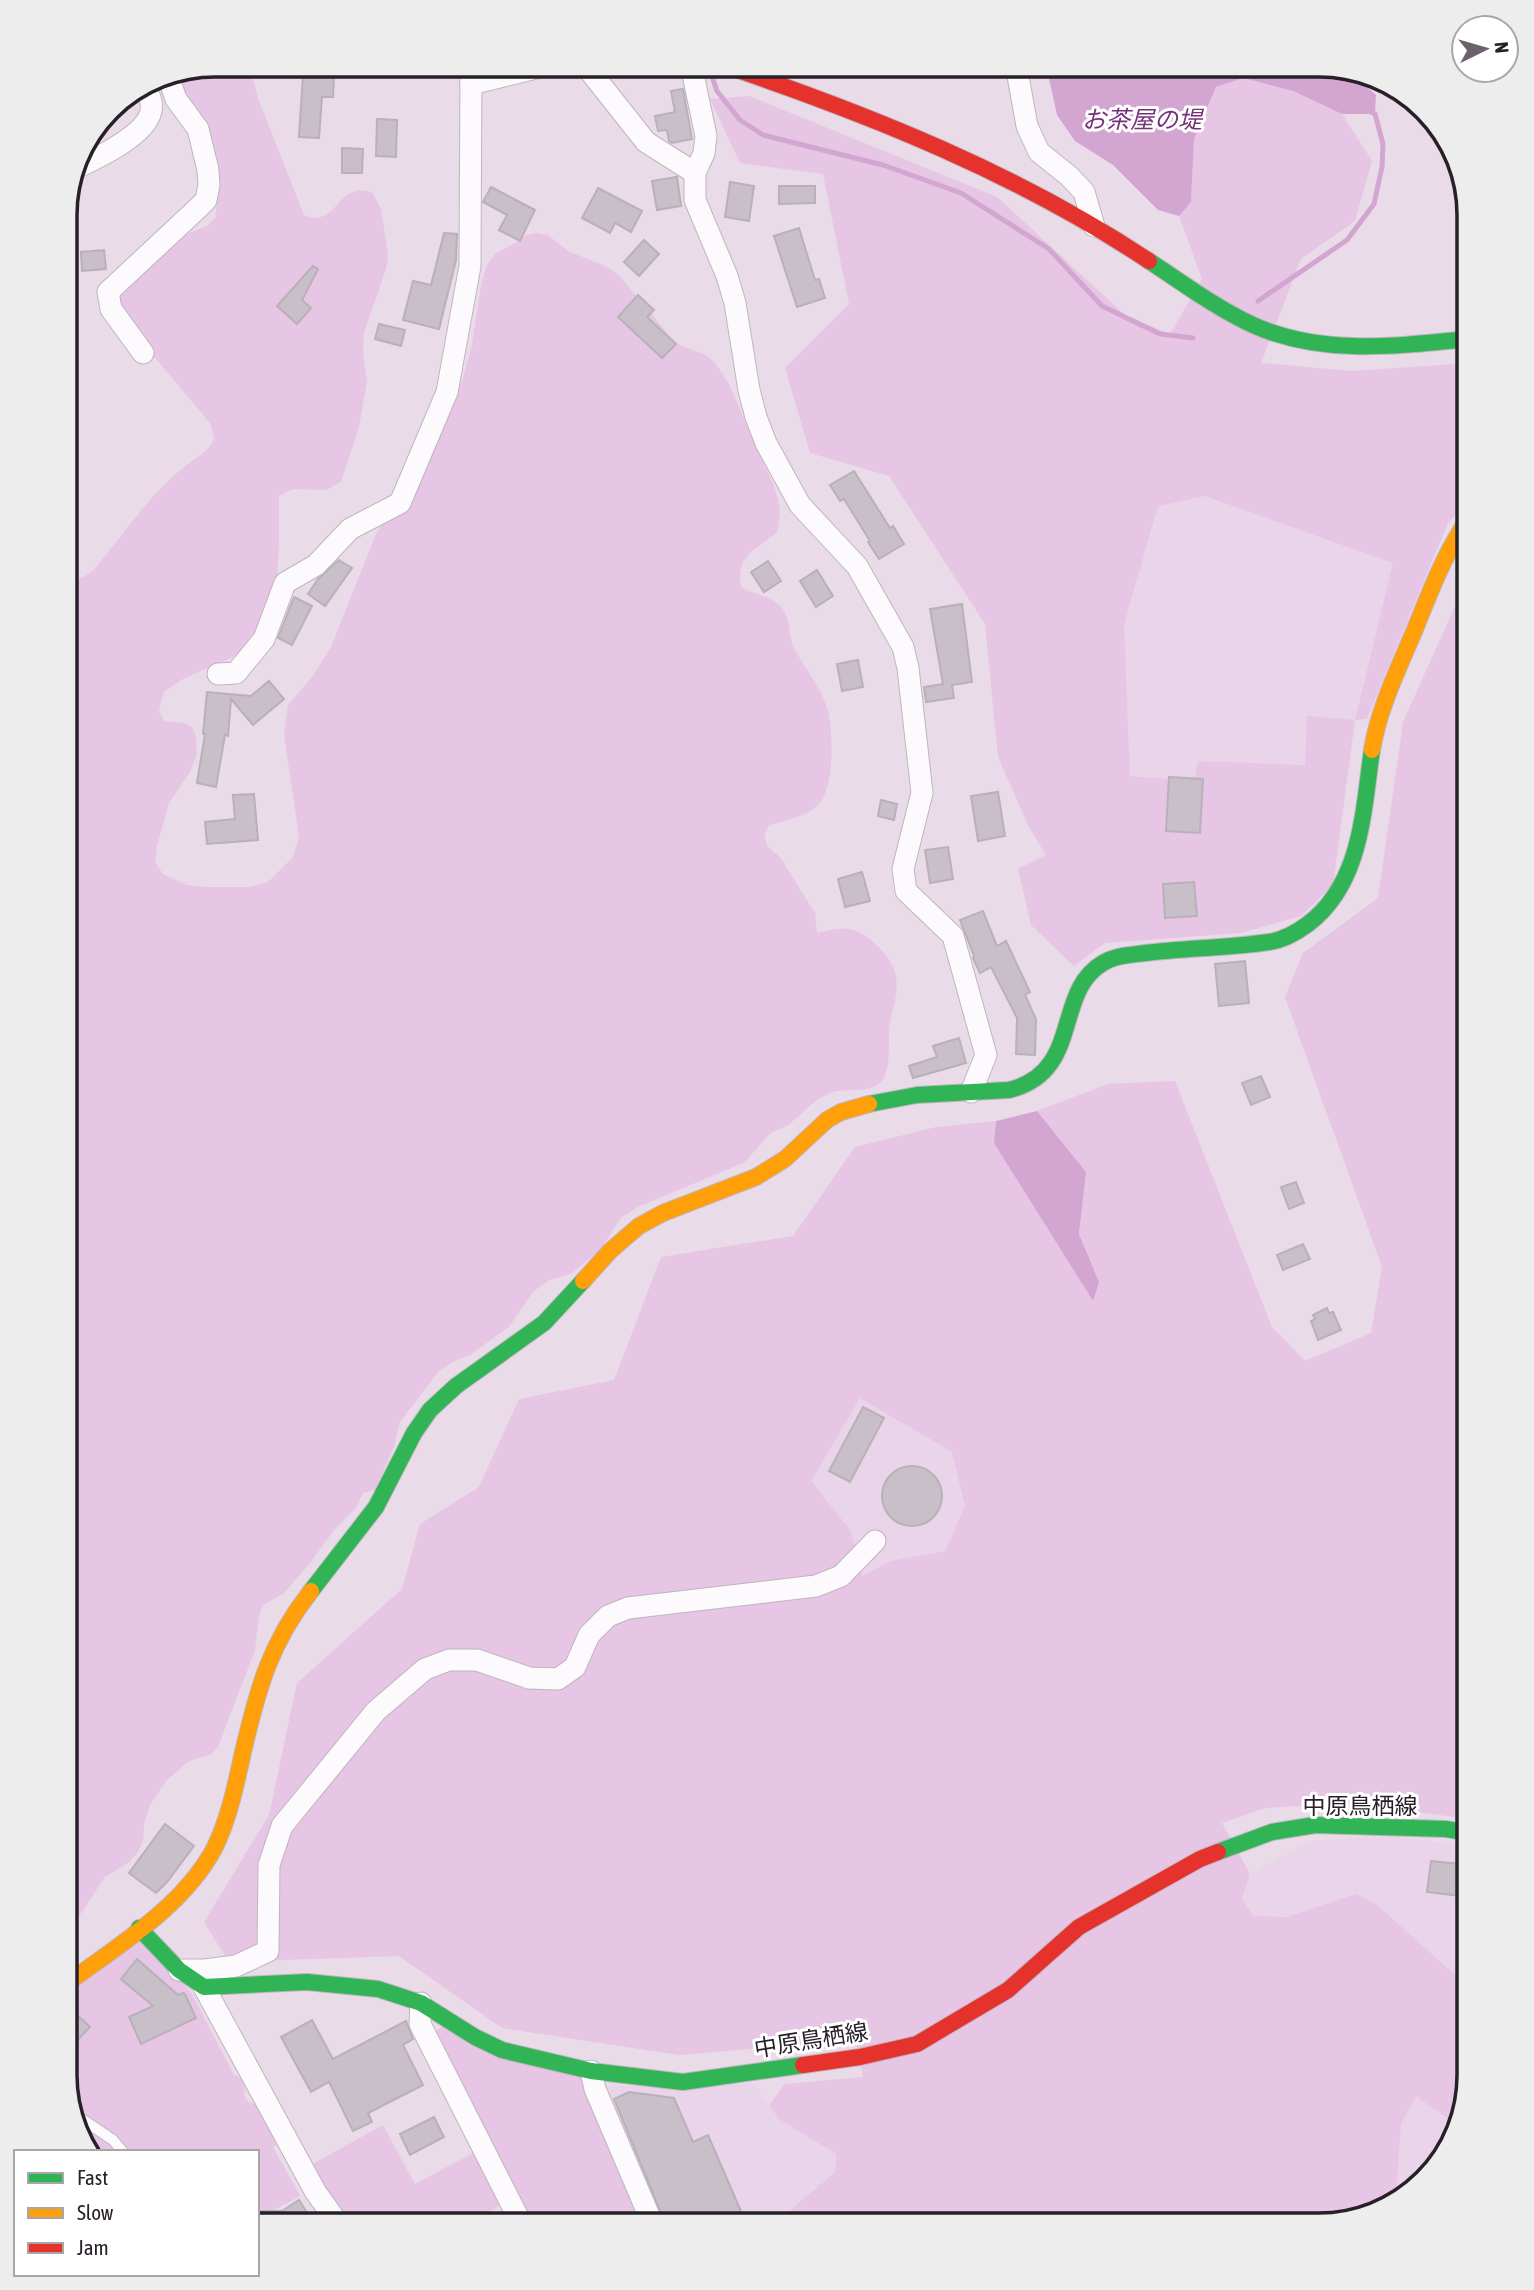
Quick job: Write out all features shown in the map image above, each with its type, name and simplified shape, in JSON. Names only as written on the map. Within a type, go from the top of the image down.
[{"type":"street","points":[[218,674],[236,673],[264,639],[285,583],[316,565],[350,528],[400,503],[447,392],[470,266],[471,77]]},
{"type":"street","points":[[595,77],[646,142],[695,173]]},
{"type":"street","points":[[694,77],[706,136],[704,153],[695,173],[695,200],[727,276],[735,303],[749,390],[766,443],[800,505],[857,566],[903,647],[908,668],[922,793],[903,869],[906,891],[953,936],[986,1055],[971,1092]]},
{"type":"street","points":[[758,77],[853,110],[975,163],[1094,226],[1247,323],[1284,337],[1331,346],[1364,348],[1457,340]]},
{"type":"street","points":[[1018,77],[1027,126],[1039,152],[1084,192],[1094,226]]},
{"type":"street","points":[[143,353],[111,309],[108,292],[206,200],[209,185],[198,128],[176,99],[171,85]]},
{"type":"street","points":[[88,163],[113,151],[135,133],[150,115],[152,107],[148,94]]},
{"type":"street","points":[[77,1976],[180,1893],[213,1851],[226,1820],[269,1658],[288,1621],[357,1535],[379,1502],[414,1432],[430,1410],[449,1393],[541,1327],[621,1240],[655,1216],[745,1182],[782,1162],[830,1117],[874,1102],[929,1094],[993,1092],[1022,1086],[1040,1075],[1056,1057],[1086,974],[1100,963],[1157,951],[1278,940],[1300,929],[1320,914],[1341,886],[1355,855],[1368,766],[1378,722],[1439,570],[1457,536]]},
{"type":"street","points":[[180,1970],[236,1966],[268,1951],[269,1866],[282,1826],[376,1711],[425,1669],[449,1660],[477,1660],[529,1678],[558,1679],[576,1667],[589,1635],[608,1616],[628,1608],[816,1586],[841,1576],[876,1541]]},
{"type":"street","name":"中原鳥栖線","points":[[204,1987],[307,1982],[378,1989],[421,2003],[475,2037],[502,2050],[591,2071],[682,2082],[860,2057],[917,2045],[1008,1990],[1079,1927],[1200,1859],[1272,1832],[1315,1825],[1457,1831]]},
{"type":"street","points":[[139,1928],[180,1970],[204,1987],[315,2191],[331,2213]]},
{"type":"street","points":[[421,2003],[420,2024],[516,2213]]},
{"type":"street","points":[[591,2071],[595,2089],[648,2213]]},
{"type":"lane","points":[[86,2122],[113,2140],[121,2150]]},
{"type":"shaded area","points":[[252,77],[304,215],[321,217],[349,194],[360,190],[372,192],[381,209],[388,255],[386,269],[364,333],[363,353],[367,382],[359,427],[341,482],[325,490],[293,489],[279,496],[276,591],[251,644],[237,655],[181,680],[164,692],[159,711],[164,721],[185,723],[192,727],[196,737],[197,754],[190,772],[169,803],[155,862],[163,874],[187,885],[250,887],[268,882],[293,857],[299,837],[284,734],[288,705],[312,677],[331,647],[376,534],[408,485],[462,381],[472,345],[482,280],[487,265],[495,254],[517,242],[522,236],[537,233],[548,235],[568,251],[618,274],[674,341],[712,360],[742,413],[771,480],[780,513],[777,532],[744,560],[740,576],[741,587],[771,599],[783,610],[795,650],[826,703],[831,733],[830,774],[824,797],[807,813],[769,825],[764,837],[768,847],[780,857],[815,913],[817,933],[850,929],[867,937],[891,962],[896,976],[896,990],[889,1029],[888,1066],[880,1083],[867,1089],[837,1091],[823,1096],[788,1125],[771,1133],[743,1163],[638,1207],[621,1218],[600,1250],[571,1274],[549,1280],[533,1292],[509,1327],[470,1355],[439,1371],[400,1422],[394,1447],[375,1490],[363,1493],[355,1509],[335,1529],[284,1593],[263,1605],[255,1650],[218,1747],[212,1754],[189,1761],[166,1781],[150,1805],[144,1824],[143,1841],[138,1852],[128,1863],[105,1877],[77,1918],[77,579],[94,570],[136,516],[171,479],[205,452],[214,439],[210,423],[129,327],[119,301],[122,293],[169,245],[182,236],[207,226],[215,218],[220,178],[218,160],[180,82],[197,78]]},
{"type":"shaded area","points":[[1243,78],[1293,91],[1342,114],[1372,161],[1355,221],[1301,259],[1261,363],[1352,371],[1457,364],[1457,514],[1448,523],[1367,719],[1355,720],[1333,885],[1301,916],[1241,933],[1105,943],[1074,966],[1031,925],[1018,869],[1046,855],[1029,827],[998,757],[985,624],[889,476],[810,453],[785,368],[849,304],[823,174],[740,163],[710,99],[749,96],[997,197],[1125,315],[1170,334],[1202,279],[1179,216],[1191,202],[1194,139],[1216,87]],"holes":[[[1205,496],[1393,563],[1355,720],[1307,716],[1305,765],[1198,761],[1194,781],[1130,776],[1124,625],[1158,506]]]},
{"type":"shaded area","points":[[1205,496],[1394,563],[1355,720],[1305,765],[1198,761],[1194,781],[1130,776],[1124,625],[1158,506]]},
{"type":"shaded area","points":[[1457,602],[1457,1817],[1351,1803],[1265,1808],[1222,1823],[1250,1874],[1242,1898],[1253,1916],[1287,1917],[1356,1894],[1376,1904],[1457,1977],[1457,2075],[1452,2111],[1448,2119],[1416,2096],[1401,2124],[1396,2189],[1355,2208],[1319,2213],[787,2213],[836,2171],[836,2154],[779,2119],[769,2105],[785,2084],[863,2077],[856,2040],[679,2055],[502,2028],[399,1956],[229,1962],[204,1922],[269,1815],[297,1683],[402,1589],[420,1524],[479,1487],[519,1399],[614,1380],[661,1257],[793,1236],[855,1147],[936,1127],[996,1121],[995,1143],[1099,1282],[1079,1234],[1086,1172],[1037,1111],[1108,1084],[1175,1081],[1272,1327],[1305,1361],[1371,1333],[1382,1267],[1285,997],[1303,953],[1378,898],[1403,722]],"holes":[[[860,1398],[952,1452],[965,1506],[945,1551],[891,1561],[862,1576],[851,1531],[811,1481]]]},
{"type":"shaded area","points":[[860,1398],[952,1452],[965,1506],[945,1551],[891,1561],[862,1577],[851,1531],[811,1481]]},
{"type":"shaded area","points":[[1388,1836],[1457,1845],[1457,1977],[1376,1904],[1356,1894],[1287,1917],[1253,1916],[1242,1898],[1250,1874],[1310,1841]]},
{"type":"shaded area","points":[[140,1941],[191,1992],[234,2075],[243,2082],[244,2095],[248,2102],[255,2104],[273,2130],[277,2144],[273,2147],[300,2196],[268,2213],[259,2213],[259,2150],[99,2150],[88,2128],[78,2093],[77,1987]]},
{"type":"shaded area","points":[[443,2026],[582,2076],[641,2213],[524,2213],[432,2034]]},
{"type":"shaded area","points":[[755,2084],[779,2119],[836,2154],[836,2170],[787,2213],[653,2213],[600,2086]]},
{"type":"shaded area","points":[[1416,2096],[1447,2118],[1452,2110],[1439,2144],[1417,2173],[1396,2189],[1401,2124]]},
{"type":"shaded area","points":[[383,2125],[415,2184],[475,2152],[503,2204],[486,2213],[342,2213],[309,2166]]},
{"type":"water","name":"お茶屋の堤","points":[[1049,77],[1328,77],[1363,84],[1376,95],[1375,114],[1342,114],[1293,91],[1243,78],[1216,87],[1194,139],[1191,202],[1179,216],[1158,210],[1113,165],[1075,141],[1057,115]]},
{"type":"water","points":[[1037,1111],[1086,1172],[1079,1234],[1099,1282],[1093,1301],[994,1143],[996,1121]]},
{"type":"building","points":[[303,77],[334,77],[333,97],[322,97],[319,138],[299,137]]},
{"type":"building","points":[[683,89],[692,139],[672,143],[667,130],[658,131],[655,116],[675,112],[671,91]]},
{"type":"building","points":[[377,119],[397,120],[396,157],[376,156]]},
{"type":"building","points":[[342,148],[363,149],[362,173],[342,173]]},
{"type":"building","points":[[677,177],[681,206],[657,210],[652,181]]},
{"type":"building","points":[[730,182],[754,186],[749,221],[725,217]]},
{"type":"building","points":[[779,186],[815,186],[815,203],[779,204]]},
{"type":"building","points":[[491,187],[535,210],[520,241],[499,230],[507,215],[483,202]]},
{"type":"building","points":[[598,188],[642,211],[631,232],[615,223],[610,233],[582,218]]},
{"type":"building","points":[[799,228],[815,280],[819,279],[825,298],[797,307],[774,236]]},
{"type":"building","points":[[444,233],[457,234],[456,260],[439,329],[403,320],[413,281],[431,285]]},
{"type":"building","points":[[644,240],[659,254],[639,276],[624,262]]},
{"type":"building","points":[[104,250],[106,269],[82,271],[81,252]]},
{"type":"building","points":[[313,266],[318,269],[302,300],[311,308],[297,324],[277,306]]},
{"type":"building","points":[[638,295],[654,310],[647,317],[676,344],[662,358],[618,317]]},
{"type":"building","points":[[379,324],[405,330],[401,346],[375,339]]},
{"type":"building","points":[[854,471],[890,528],[893,526],[904,544],[879,559],[844,499],[840,501],[830,485]]},
{"type":"building","points":[[339,560],[352,568],[325,606],[308,594],[318,579]]},
{"type":"building","points":[[768,561],[781,581],[764,592],[751,572]]},
{"type":"building","points":[[817,570],[833,596],[816,607],[800,581]]},
{"type":"building","points":[[294,597],[312,606],[292,645],[278,638]]},
{"type":"building","points":[[962,604],[972,682],[952,685],[954,698],[926,702],[924,687],[943,684],[930,609]]},
{"type":"building","points":[[858,660],[863,687],[842,691],[837,664]]},
{"type":"building","points":[[269,681],[284,699],[253,725],[231,699],[228,736],[225,735],[216,787],[197,783],[205,734],[207,692],[251,696]]},
{"type":"building","points":[[1169,777],[1203,779],[1200,833],[1166,831]]},
{"type":"building","points":[[998,792],[1005,836],[978,841],[971,796]]},
{"type":"building","points":[[254,794],[258,840],[207,844],[205,822],[235,819],[233,795]]},
{"type":"building","points":[[881,800],[897,804],[894,820],[878,816]]},
{"type":"building","points":[[948,847],[953,879],[930,883],[925,850]]},
{"type":"building","points":[[862,872],[870,901],[845,907],[838,879]]},
{"type":"building","points":[[1194,882],[1197,916],[1165,918],[1163,884]]},
{"type":"building","points":[[983,911],[997,946],[1006,941],[1030,992],[1025,995],[1036,1019],[1035,1055],[1016,1054],[1017,1018],[991,967],[980,973],[973,958],[960,920]]},
{"type":"building","points":[[1245,961],[1249,1003],[1219,1006],[1215,964]]},
{"type":"building","points":[[959,1038],[966,1063],[913,1078],[909,1066],[937,1057],[933,1046]]},
{"type":"building","points":[[1261,1076],[1270,1097],[1251,1105],[1242,1083]]},
{"type":"building","points":[[1296,1182],[1304,1203],[1289,1209],[1281,1187]]},
{"type":"building","points":[[1303,1244],[1310,1259],[1283,1270],[1277,1255]]},
{"type":"building","points":[[1327,1308],[1329,1313],[1333,1312],[1341,1330],[1318,1340],[1311,1321],[1315,1319],[1313,1315]]},
{"type":"building","points":[[863,1407],[884,1418],[850,1482],[829,1471]]},
{"type":"building","points":[[912,1466],[929,1471],[937,1479],[942,1496],[937,1513],[929,1521],[912,1526],[895,1521],[887,1513],[882,1496],[887,1479],[895,1471]]},
{"type":"building","points":[[165,1824],[194,1846],[156,1893],[129,1873]]},
{"type":"building","points":[[1431,1861],[1457,1864],[1457,1896],[1427,1892]]},
{"type":"building","points":[[137,1959],[178,1995],[185,1994],[196,2018],[141,2044],[129,2017],[153,2006],[121,1979]]},
{"type":"building","points":[[77,2015],[90,2027],[77,2041]]},
{"type":"building","points":[[312,2020],[333,2059],[406,2021],[413,2039],[403,2045],[423,2085],[368,2113],[372,2122],[353,2131],[329,2082],[311,2092],[281,2037]]},
{"type":"building","points":[[629,2092],[674,2098],[693,2142],[708,2135],[742,2213],[661,2213],[614,2099]]},
{"type":"building","points":[[434,2117],[444,2137],[410,2155],[400,2134]]},
{"type":"building","points":[[299,2200],[307,2213],[259,2213],[282,2211]]},
{"type":"waterway","points":[[712,77],[717,91],[740,120],[763,135],[883,165],[961,193],[1049,249],[1102,306],[1160,334],[1193,338]]},
{"type":"waterway","points":[[1258,301],[1347,240],[1374,204],[1382,167],[1383,144],[1375,114],[1371,112]]},
{"type":"traffic: fast","points":[[1149,261],[1239,318],[1279,335],[1332,345],[1360,346],[1457,340]]},
{"type":"traffic: fast","points":[[869,1104],[917,1095],[1009,1090],[1032,1081],[1048,1067],[1058,1050],[1078,993],[1088,976],[1108,960],[1145,953],[1269,942],[1284,938],[1308,924],[1326,907],[1340,888],[1350,867],[1362,821],[1372,750]]},
{"type":"traffic: fast","points":[[311,1591],[376,1507],[414,1433],[430,1410],[456,1386],[544,1323],[583,1281]]},
{"type":"traffic: fast","points":[[1218,1852],[1272,1832],[1315,1825],[1457,1831]]},
{"type":"traffic: fast","points":[[139,1928],[179,1970],[204,1987],[307,1982],[378,1989],[421,2003],[475,2037],[502,2050],[591,2071],[683,2082],[803,2065]]},
{"type":"traffic: slow","points":[[1372,750],[1384,703],[1439,572],[1457,538]]},
{"type":"traffic: slow","points":[[583,1281],[610,1251],[639,1226],[663,1213],[756,1177],[785,1159],[827,1120],[841,1112],[869,1104]]},
{"type":"traffic: slow","points":[[77,1976],[167,1908],[201,1870],[214,1849],[228,1814],[254,1707],[267,1667],[285,1629],[311,1591]]},
{"type":"traffic: jam","points":[[758,77],[834,104],[996,174],[1048,201],[1149,261]]},
{"type":"traffic: jam","points":[[803,2065],[860,2057],[917,2044],[1008,1990],[1079,1927],[1200,1859],[1218,1852]]}]
